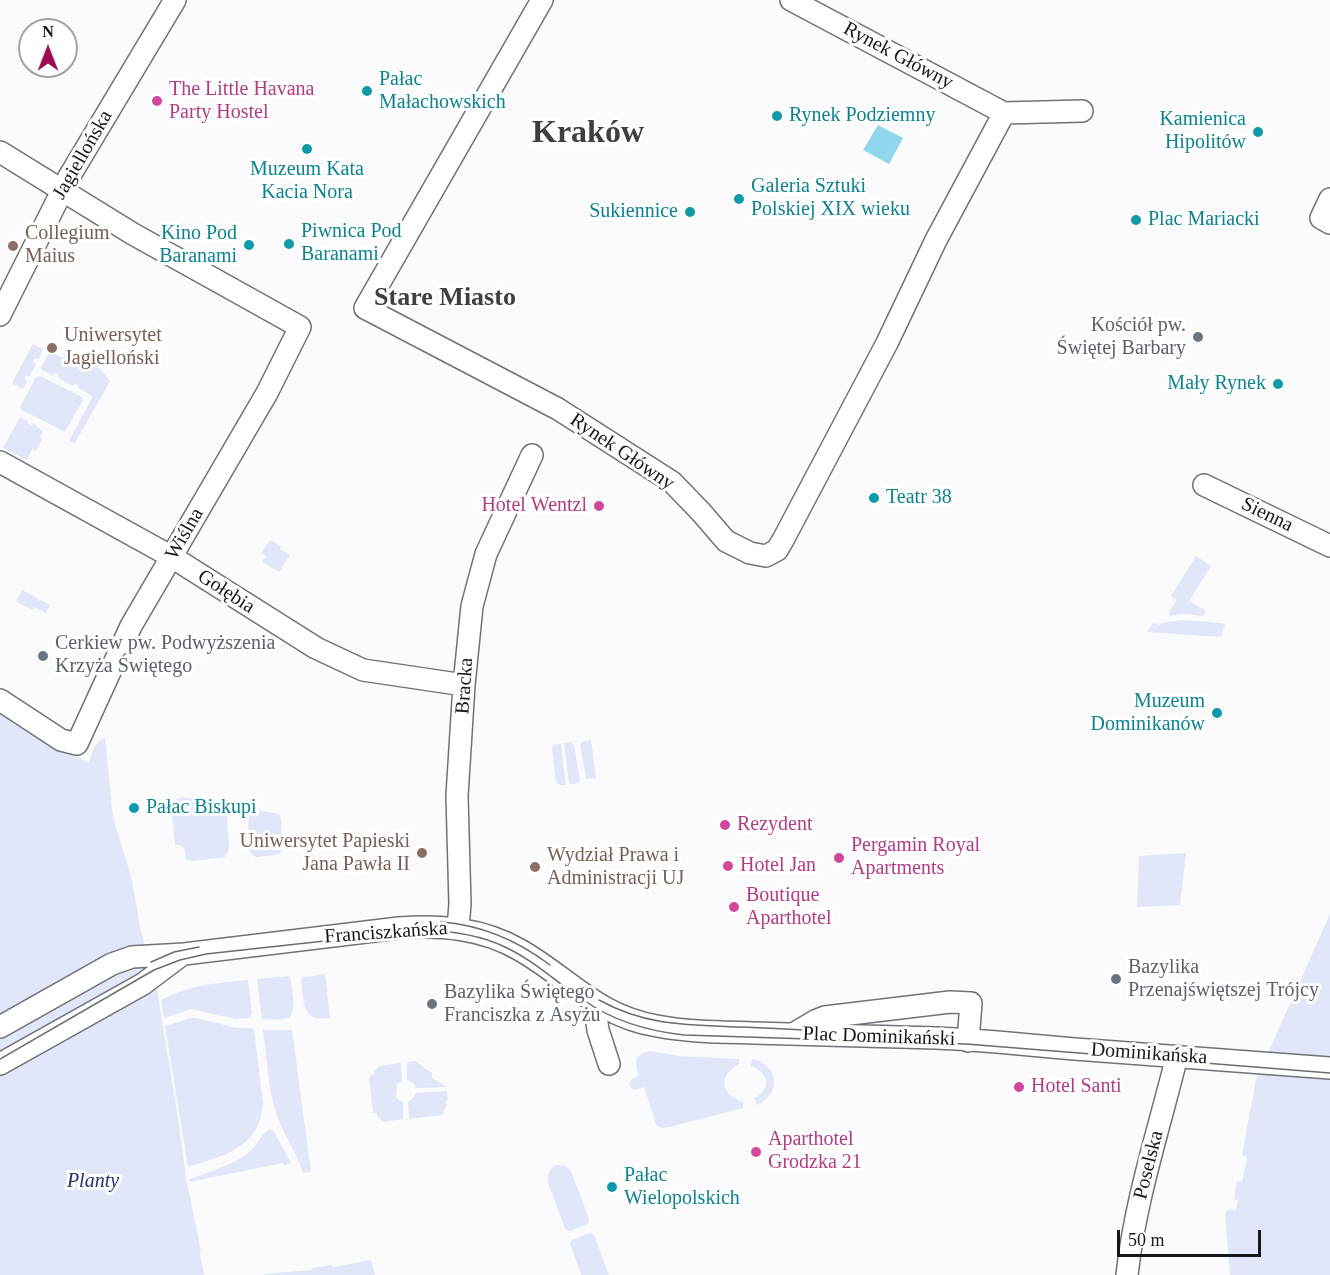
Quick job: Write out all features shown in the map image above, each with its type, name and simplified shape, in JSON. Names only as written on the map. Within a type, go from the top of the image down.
[{"type":"street","name":"Jagiellońska","points":[[0,315],[62,190],[175,0]]},
{"type":"street","name":"Rynek Główny","points":[[542,0],[365,308],[577,421],[672,482],[726,541],[750,553],[766,555],[777,550],[783,540],[887,343],[936,240],[1004,113]]},
{"type":"street","name":"Rynek Główny","points":[[791,0],[1004,113],[1082,111]]},
{"type":"street","points":[[0,152],[62,190]]},
{"type":"street","name":"Wiślna","points":[[0,700],[61,740],[77,744],[132,626],[267,393],[300,327],[133,234],[62,190]]},
{"type":"street","points":[[1325,220],[1330,199]]},
{"type":"street","name":"Bracka","points":[[458,928],[460,904],[457,796],[472,606],[486,554],[532,455]]},
{"type":"street","name":"Gołębia","points":[[0,462],[172,557],[316,648],[363,670],[464,685]]},
{"type":"street","name":"Sienna","points":[[1204,485],[1330,546]]},
{"type":"street","name":"Franciszkańska","points":[[0,1027],[112,964],[132,957],[184,954],[427,926],[458,928],[486,935],[516,948],[533,957],[599,1005],[628,1019],[664,1028],[792,1034]]},
{"type":"street","name":"Franciszkańska","points":[[0,1064],[143,984],[184,954]]},
{"type":"street","name":"Plac Dominikański","points":[[950,1002],[971,1003],[968,1041],[938,1038],[792,1034],[825,1017],[950,1002]]},
{"type":"street","points":[[599,1005],[598,1030],[609,1064]]},
{"type":"street","name":"Dominikańska","points":[[968,1041],[1330,1068]]},
{"type":"street","name":"Poselska","points":[[1127,1275],[1139,1203],[1177,1056]]},
{"type":"green space","points":[[33,344],[43,349],[39,359],[35,358],[33,362],[36,364],[29,377],[26,376],[24,379],[27,381],[23,389],[12,383]]},
{"type":"green space","points":[[67,350],[93,361],[110,381],[75,443],[69,441],[92,398],[91,395],[78,388],[79,386],[75,383],[73,386],[58,378],[59,376],[55,373],[53,376],[41,368],[49,352],[63,358]]},
{"type":"green space","points":[[40,376],[82,397],[83,400],[65,432],[20,407],[36,377]]},
{"type":"green space","points":[[20,417],[32,426],[33,423],[43,432],[36,451],[32,449],[27,460],[3,448]]},
{"type":"green space","points":[[270,540],[290,555],[279,572],[262,562],[266,556],[261,553]]},
{"type":"green space","points":[[1196,556],[1211,566],[1189,601],[1206,611],[1203,616],[1183,614],[1170,616],[1169,612],[1177,600],[1171,596]]},
{"type":"green space","points":[[22,590],[50,605],[46,613],[16,602]]},
{"type":"green space","points":[[1181,620],[1225,624],[1221,637],[1147,632],[1154,622],[1159,626],[1161,623]]},
{"type":"green space","name":"Planty","points":[[0,711],[63,753],[65,751],[89,763],[96,745],[105,738],[113,818],[131,876],[141,932],[156,984],[187,1183],[204,1275],[0,1275]]},
{"type":"green space","points":[[591,740],[596,778],[586,779],[580,744]]},
{"type":"green space","points":[[571,742],[574,745],[580,781],[575,784],[569,784],[564,743]]},
{"type":"green space","points":[[561,744],[566,785],[556,782],[552,747]]},
{"type":"green space","points":[[181,797],[218,803],[223,806],[227,817],[229,849],[225,857],[194,861],[185,859],[184,849],[180,845],[175,845],[171,805]]},
{"type":"green space","points":[[252,810],[279,814],[282,850],[280,853],[256,857],[251,854],[248,817]]},
{"type":"green space","points":[[1186,853],[1180,905],[1137,907],[1139,856]]},
{"type":"green space","points":[[1330,914],[1330,1275],[1230,1275],[1225,1214],[1228,1209],[1236,1210],[1238,1201],[1234,1199],[1237,1181],[1242,1182],[1247,1157],[1242,1155],[1256,1080]]},
{"type":"green space","points":[[325,974],[330,1018],[315,1018],[310,1015],[305,1006],[301,978]]},
{"type":"green space","points":[[290,976],[293,993],[291,1015],[281,1019],[262,1019],[257,979]]},
{"type":"green space","points":[[248,980],[252,1014],[248,1018],[236,1019],[191,1009],[164,1018],[161,1000],[172,995],[203,985]]},
{"type":"green space","points":[[189,1018],[254,1030],[263,1103],[255,1131],[238,1148],[188,1167],[165,1026]]},
{"type":"green space","points":[[263,1030],[292,1030],[311,1172],[303,1173],[275,1108]]},
{"type":"green space","points":[[651,1051],[678,1056],[739,1059],[739,1064],[725,1079],[725,1085],[730,1095],[743,1102],[743,1108],[670,1127],[659,1127],[644,1087],[635,1090],[629,1084],[631,1080],[639,1076],[636,1067],[638,1057]]},
{"type":"green space","points":[[752,1059],[768,1067],[774,1080],[771,1094],[757,1105],[754,1098],[764,1090],[766,1081],[762,1072],[751,1066]]},
{"type":"green space","points":[[415,1061],[432,1073],[432,1078],[447,1087],[416,1088],[407,1080],[407,1062]]},
{"type":"green space","points":[[401,1063],[402,1080],[396,1085],[396,1098],[403,1102],[403,1119],[384,1122],[377,1116],[377,1113],[373,1113],[369,1078],[379,1066]]},
{"type":"green space","points":[[447,1091],[448,1100],[442,1115],[409,1119],[408,1102],[416,1093]]},
{"type":"green space","points":[[270,1129],[274,1132],[291,1163],[189,1182],[188,1180],[247,1154]]},
{"type":"green space","points":[[556,1165],[566,1166],[571,1171],[589,1219],[588,1224],[570,1231],[565,1229],[548,1182],[549,1172]]},
{"type":"green space","points":[[589,1233],[594,1235],[609,1275],[581,1275],[570,1243]]},
{"type":"green space","points":[[371,1260],[375,1275],[264,1275],[312,1270],[312,1268],[332,1265],[333,1267]]},
{"type":"water","points":[[878,125],[903,138],[889,164],[863,150]]},
{"type":"tram line","points":[[441,922],[471,926],[498,935],[525,948],[550,965]]},
{"type":"tram line","points":[[0,1059],[154,970],[180,960],[206,954],[425,930],[466,934],[496,943],[526,959],[608,1015],[645,1028],[671,1033],[966,1044],[1330,1073]]},
{"type":"tram line","points":[[151,962],[174,952],[199,947]]},
{"type":"tram line","points":[[599,1000],[633,1015],[667,1022],[702,1026],[831,1031]]},
{"type":"place","name":"Pałac Małachowskich","points":[[367,91]]},
{"type":"place","name":"The Little Havana Party Hostel","points":[[157,101]]},
{"type":"place","name":"Rynek Podziemny","points":[[777,116]]},
{"type":"place","name":"Kamienica Hipolitów","points":[[1258,132]]},
{"type":"place","name":"Muzeum Kata Kacia Nora","points":[[307,149]]},
{"type":"place","name":"Galeria Sztuki Polskiej XIX wieku","points":[[739,199]]},
{"type":"place","name":"Sukiennice","points":[[690,212]]},
{"type":"place","name":"Plac Mariacki","points":[[1136,220]]},
{"type":"place","name":"Piwnica Pod Baranami","points":[[289,244]]},
{"type":"place","name":"Kino Pod Baranami","points":[[249,245]]},
{"type":"place","name":"Collegium Maius","points":[[13,246]]},
{"type":"place","name":"Kościół pw. Świętej Barbary","points":[[1198,337]]},
{"type":"place","name":"Uniwersytet Jagielloński","points":[[52,348]]},
{"type":"place","name":"Mały Rynek","points":[[1278,384]]},
{"type":"place","name":"Teatr 38","points":[[874,498]]},
{"type":"place","name":"Hotel Wentzl","points":[[599,506]]},
{"type":"place","name":"Cerkiew pw. Podwyższenia Krzyża Świętego","points":[[43,656]]},
{"type":"place","name":"Muzeum Dominikanów","points":[[1217,713]]},
{"type":"place","name":"Pałac Biskupi","points":[[134,808]]},
{"type":"place","name":"Rezydent","points":[[725,825]]},
{"type":"place","name":"Uniwersytet Papieski Jana Pawła II","points":[[422,853]]},
{"type":"place","name":"Pergamin Royal Apartments","points":[[839,858]]},
{"type":"place","name":"Hotel Jan","points":[[728,866]]},
{"type":"place","name":"Wydział Prawa i Administracji UJ","points":[[535,867]]},
{"type":"place","name":"Boutique Aparthotel","points":[[734,907]]},
{"type":"place","name":"Bazylika Przenajświętszej Trójcy","points":[[1116,979]]},
{"type":"place","name":"Bazylika Świętego Franciszka z Asyżu","points":[[432,1004]]},
{"type":"place","name":"Hotel Santi","points":[[1019,1087]]},
{"type":"place","name":"Aparthotel Grodzka 21","points":[[756,1152]]},
{"type":"place","name":"Pałac Wielopolskich","points":[[612,1187]]},
{"type":"district","name":"Kraków","points":[[588,134]]},
{"type":"district","name":"Stare Miasto","points":[[445,298]]}]
